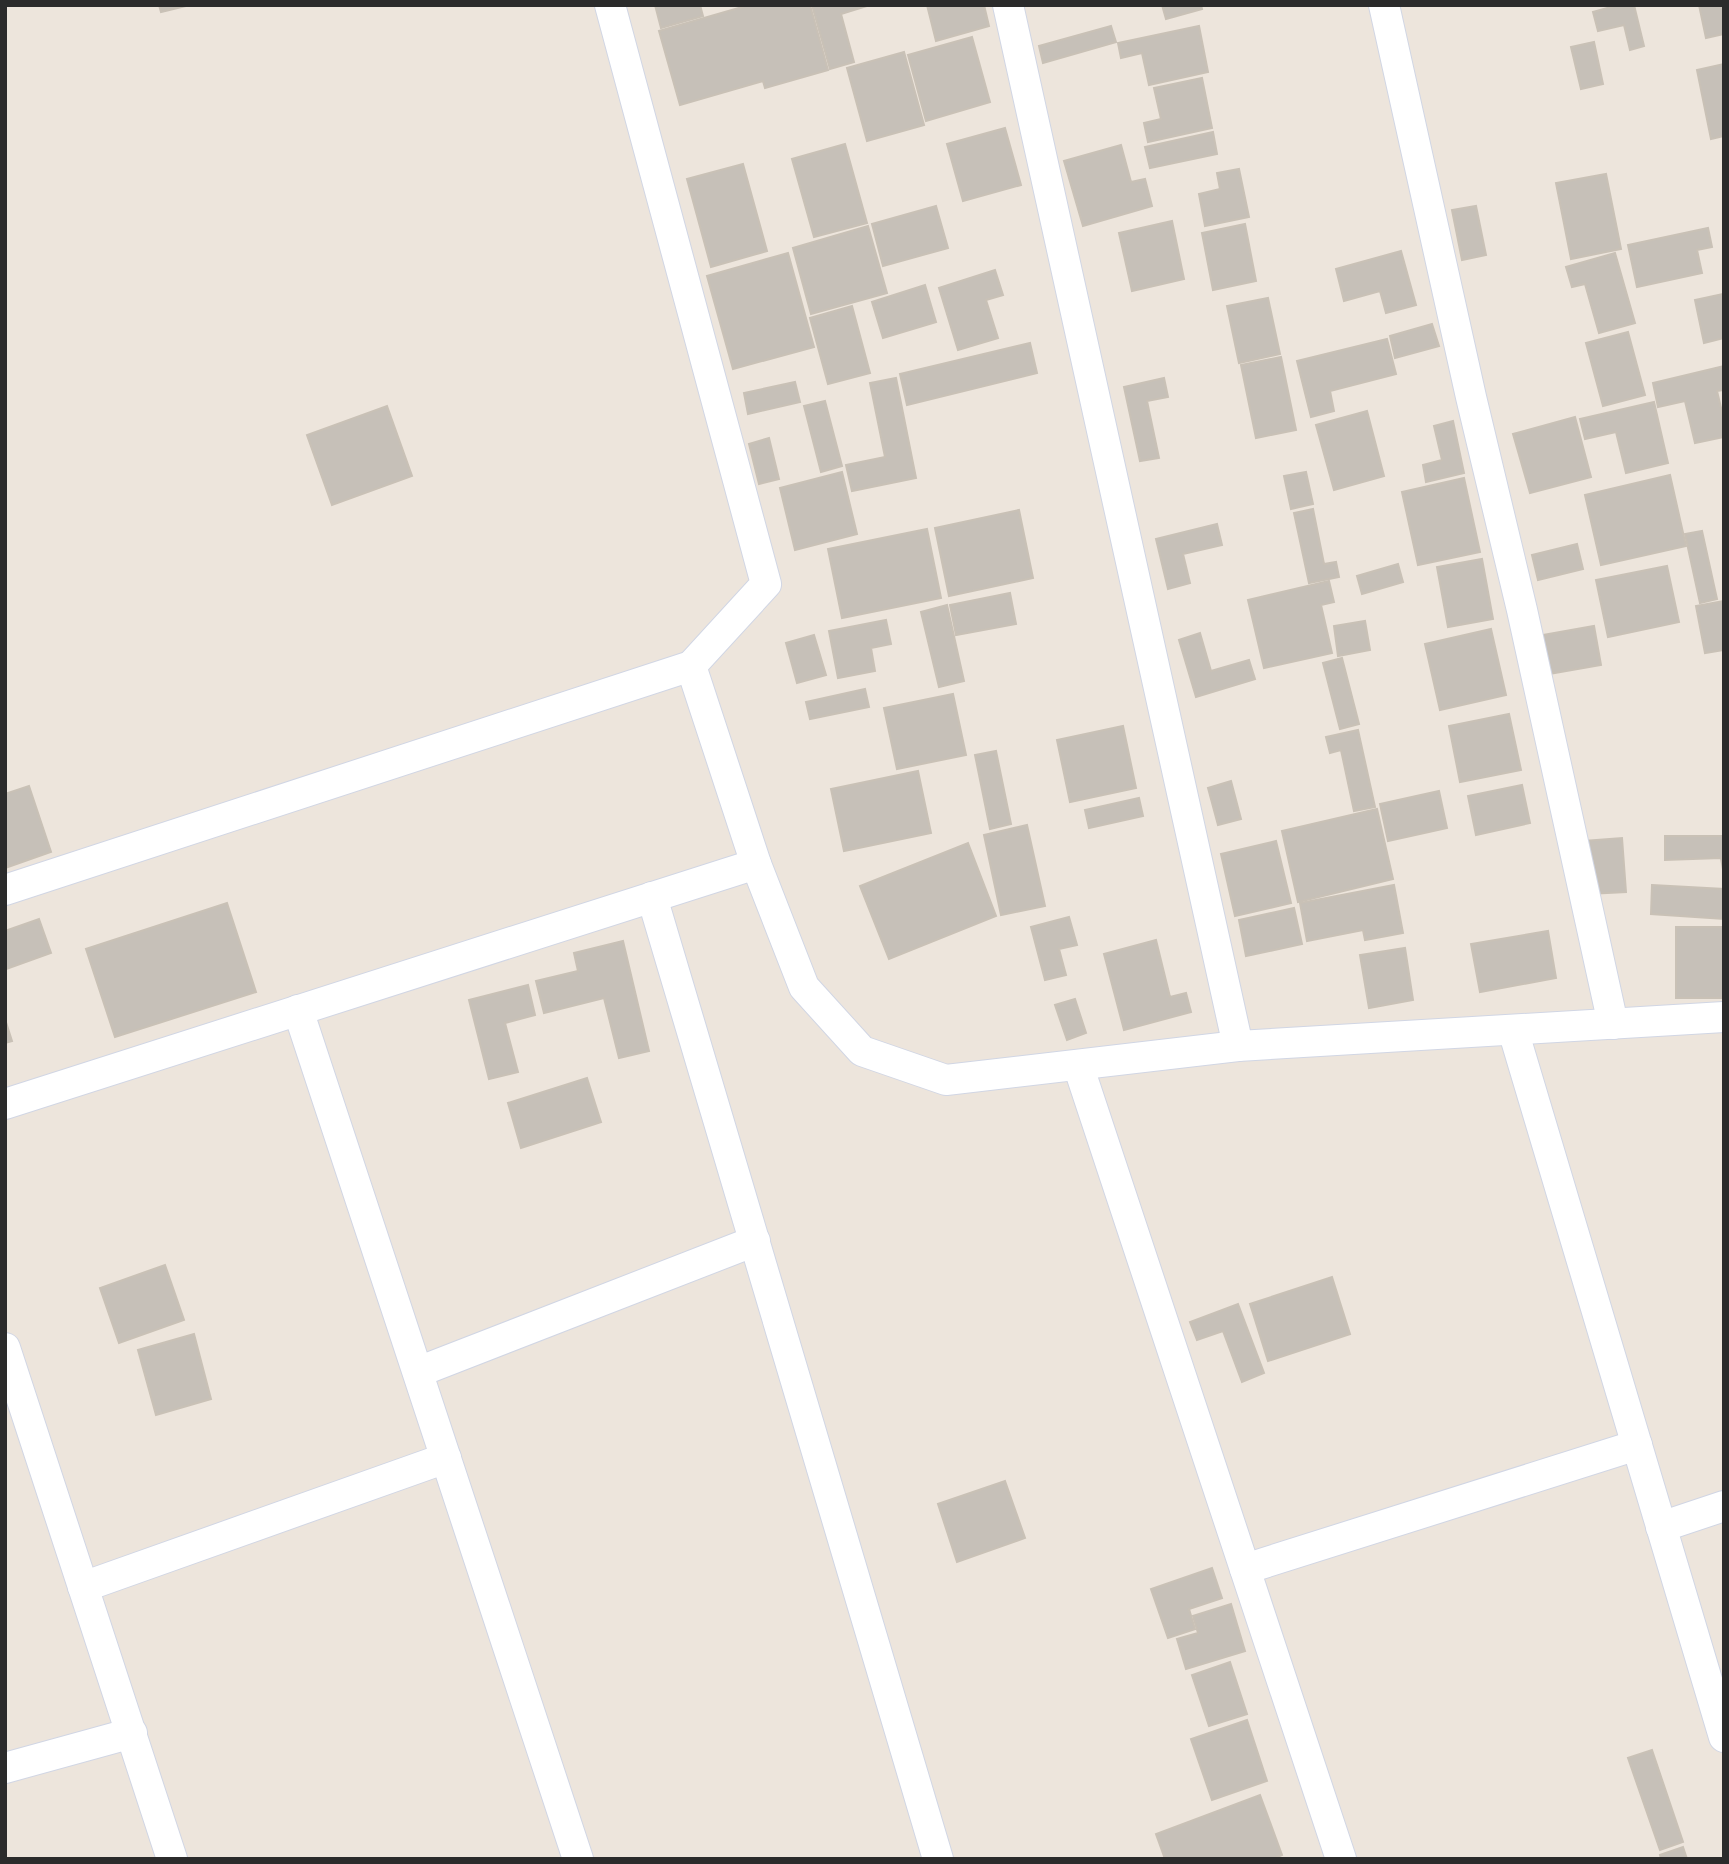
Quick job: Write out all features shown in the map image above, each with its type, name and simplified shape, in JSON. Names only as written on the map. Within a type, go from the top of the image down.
[{"type":"street","points":[[5,890],[691,666],[766,584],[610,5]]},
{"type":"street","points":[[1009,5],[1238,1046]]},
{"type":"street","points":[[1384,5],[1613,1024]]},
{"type":"street","points":[[691,666],[756,864],[804,987],[862,1051],[946,1080],[1238,1046],[1724,1017]]},
{"type":"street","points":[[5,1104],[756,864]]},
{"type":"street","points":[[652,897],[938,1859]]},
{"type":"street","points":[[298,1010],[578,1859]]},
{"type":"street","points":[[1513,1030],[1724,1737]]},
{"type":"street","points":[[1078,1065],[1341,1859]]},
{"type":"street","points":[[418,1372],[755,1241]]},
{"type":"street","points":[[5,1348],[172,1859]]},
{"type":"street","points":[[1245,1569],[1637,1445]]},
{"type":"street","points":[[83,1587],[446,1458]]},
{"type":"street","points":[[1661,1527],[1724,1506]]},
{"type":"street","points":[[5,1768],[132,1733]]},
{"type":"building","points":[[159,5],[190,5],[161,12]]},
{"type":"building","points":[[655,5],[700,5],[703,16],[661,28]]},
{"type":"building","points":[[749,5],[810,5],[828,70],[765,88],[763,81],[680,105],[659,31]]},
{"type":"building","points":[[812,5],[870,5],[841,14],[854,62],[830,69]]},
{"type":"building","points":[[927,5],[984,5],[989,26],[936,41]]},
{"type":"building","points":[[1162,5],[1201,5],[1202,9],[1166,19]]},
{"type":"building","points":[[1618,5],[1634,5],[1644,46],[1630,50],[1624,25],[1598,31],[1593,12]]},
{"type":"building","points":[[1699,5],[1724,5],[1724,34],[1706,38]]},
{"type":"building","points":[[1111,26],[1116,42],[1043,63],[1039,46]]},
{"type":"building","points":[[1199,26],[1208,72],[1149,85],[1142,53],[1121,58],[1118,43]]},
{"type":"building","points":[[972,37],[990,102],[926,121],[908,55]]},
{"type":"building","points":[[1594,42],[1603,84],[1581,89],[1571,47]]},
{"type":"building","points":[[904,52],[924,125],[867,141],[847,68]]},
{"type":"building","points":[[1724,64],[1724,136],[1711,139],[1697,70]]},
{"type":"building","points":[[1202,78],[1212,128],[1148,142],[1144,123],[1161,119],[1154,88]]},
{"type":"building","points":[[1005,128],[1021,185],[963,201],[947,144]]},
{"type":"building","points":[[1213,132],[1217,154],[1150,168],[1145,147]]},
{"type":"building","points":[[845,144],[867,223],[814,237],[792,159]]},
{"type":"building","points":[[1121,145],[1131,182],[1145,179],[1152,206],[1083,226],[1064,161]]},
{"type":"building","points":[[743,164],[767,251],[711,267],[687,179]]},
{"type":"building","points":[[1239,169],[1249,217],[1205,226],[1199,194],[1220,189],[1217,173]]},
{"type":"building","points":[[1606,174],[1621,249],[1571,259],[1556,183]]},
{"type":"building","points":[[936,206],[948,248],[883,266],[872,224]]},
{"type":"building","points":[[1476,206],[1486,255],[1462,260],[1452,210]]},
{"type":"building","points":[[1172,221],[1184,279],[1132,291],[1119,233]]},
{"type":"building","points":[[1245,224],[1256,281],[1213,290],[1202,233]]},
{"type":"building","points":[[868,226],[887,293],[811,314],[793,248]]},
{"type":"building","points":[[1708,228],[1712,247],[1697,250],[1702,273],[1637,287],[1628,245]]},
{"type":"building","points":[[1401,251],[1416,305],[1386,313],[1380,291],[1344,301],[1336,269]]},
{"type":"building","points":[[788,253],[814,347],[733,369],[707,276]]},
{"type":"building","points":[[1615,253],[1635,323],[1599,333],[1585,284],[1572,287],[1566,267]]},
{"type":"building","points":[[995,270],[1003,295],[986,300],[998,338],[958,350],[939,288]]},
{"type":"building","points":[[925,285],[936,322],[883,338],[872,302]]},
{"type":"building","points":[[1723,294],[1724,338],[1704,343],[1695,300]]},
{"type":"building","points":[[1268,298],[1280,354],[1239,363],[1227,306]]},
{"type":"building","points":[[852,306],[870,373],[828,384],[810,318]]},
{"type":"building","points":[[1432,324],[1439,346],[1395,358],[1390,336]]},
{"type":"building","points":[[1628,332],[1645,395],[1603,406],[1586,343]]},
{"type":"building","points":[[1387,339],[1396,374],[1330,391],[1334,411],[1311,417],[1297,361]]},
{"type":"building","points":[[1030,343],[1037,373],[907,405],[900,374]]},
{"type":"building","points":[[1281,357],[1296,430],[1256,438],[1241,365]]},
{"type":"building","points":[[1724,366],[1724,390],[1717,391],[1724,420],[1724,437],[1695,443],[1685,401],[1658,407],[1653,383]]},
{"type":"building","points":[[896,378],[916,478],[852,491],[846,465],[885,457],[870,383]]},
{"type":"building","points":[[1164,378],[1168,397],[1147,401],[1159,458],[1140,461],[1124,387]]},
{"type":"building","points":[[795,382],[800,402],[748,414],[744,393]]},
{"type":"building","points":[[825,401],[842,466],[821,472],[804,406]]},
{"type":"building","points":[[1654,402],[1668,463],[1626,473],[1616,432],[1585,439],[1580,419]]},
{"type":"building","points":[[387,406],[412,476],[332,505],[307,435]]},
{"type":"building","points":[[1367,411],[1384,476],[1334,490],[1316,425]]},
{"type":"building","points":[[1575,417],[1591,477],[1530,493],[1513,434]]},
{"type":"building","points":[[1453,421],[1464,473],[1426,482],[1423,465],[1442,460],[1434,426]]},
{"type":"building","points":[[769,438],[779,479],[759,484],[749,444]]},
{"type":"building","points":[[842,472],[857,534],[795,550],[780,488]]},
{"type":"building","points":[[1306,472],[1313,504],[1291,509],[1284,476]]},
{"type":"building","points":[[1670,475],[1686,546],[1601,565],[1585,495]]},
{"type":"building","points":[[1464,478],[1480,552],[1418,565],[1402,492]]},
{"type":"building","points":[[1313,509],[1324,564],[1336,562],[1339,577],[1309,583],[1294,513]]},
{"type":"building","points":[[1019,510],[1033,578],[949,596],[935,528]]},
{"type":"building","points":[[1217,524],[1222,545],[1183,554],[1190,583],[1168,589],[1156,539]]},
{"type":"building","points":[[927,529],[941,598],[842,618],[828,549]]},
{"type":"building","points":[[1702,531],[1717,599],[1700,603],[1685,534]]},
{"type":"building","points":[[1577,544],[1583,569],[1538,580],[1532,555]]},
{"type":"building","points":[[1482,559],[1493,619],[1448,627],[1437,567]]},
{"type":"building","points":[[1398,564],[1403,582],[1362,594],[1357,576]]},
{"type":"building","points":[[1667,566],[1679,622],[1608,637],[1596,580]]},
{"type":"building","points":[[1329,581],[1334,602],[1321,605],[1332,653],[1264,668],[1248,600]]},
{"type":"building","points":[[1010,593],[1016,624],[956,635],[950,605]]},
{"type":"building","points":[[1724,601],[1724,650],[1705,653],[1696,606]]},
{"type":"building","points":[[947,605],[964,681],[939,687],[921,612]]},
{"type":"building","points":[[886,620],[891,644],[871,648],[875,671],[838,678],[829,631]]},
{"type":"building","points":[[1365,621],[1370,650],[1338,656],[1334,626]]},
{"type":"building","points":[[1594,626],[1601,665],[1543,675],[1537,636]]},
{"type":"building","points":[[1491,629],[1506,695],[1440,710],[1425,644]]},
{"type":"building","points":[[1200,633],[1211,671],[1249,660],[1255,679],[1196,697],[1179,640]]},
{"type":"building","points":[[814,635],[826,675],[797,683],[786,643]]},
{"type":"building","points":[[1342,658],[1359,724],[1340,729],[1323,663]]},
{"type":"building","points":[[865,689],[869,707],[810,719],[806,702]]},
{"type":"building","points":[[953,694],[966,755],[897,769],[884,708]]},
{"type":"building","points":[[1509,714],[1521,770],[1460,782],[1449,726]]},
{"type":"building","points":[[1123,726],[1136,788],[1070,802],[1057,740]]},
{"type":"building","points":[[1358,730],[1375,807],[1354,811],[1341,750],[1330,753],[1326,737]]},
{"type":"building","points":[[996,751],[1011,824],[990,829],[975,755]]},
{"type":"building","points":[[918,771],[931,833],[844,851],[831,789]]},
{"type":"building","points":[[1231,781],[1241,819],[1218,825],[1208,788]]},
{"type":"building","points":[[1522,785],[1530,823],[1476,835],[1468,796]]},
{"type":"building","points":[[29,786],[51,852],[5,868],[5,794]]},
{"type":"building","points":[[1439,791],[1447,828],[1388,841],[1380,804]]},
{"type":"building","points":[[1139,798],[1143,816],[1089,828],[1085,810]]},
{"type":"building","points":[[1377,809],[1393,879],[1298,902],[1282,831]]},
{"type":"building","points":[[1027,825],[1045,906],[1001,915],[984,835]]},
{"type":"building","points":[[1665,836],[1724,836],[1724,875],[1721,858],[1665,860]]},
{"type":"building","points":[[1622,838],[1626,892],[1588,894],[1584,841]]},
{"type":"building","points":[[1276,841],[1291,903],[1235,916],[1221,854]]},
{"type":"building","points":[[968,843],[996,916],[889,959],[860,886]]},
{"type":"building","points":[[1394,885],[1403,933],[1365,940],[1363,930],[1307,941],[1300,903]]},
{"type":"building","points":[[1652,885],[1724,889],[1724,919],[1651,914]]},
{"type":"building","points":[[227,903],[256,992],[115,1037],[86,949]]},
{"type":"building","points":[[1294,908],[1302,944],[1246,956],[1239,920]]},
{"type":"building","points":[[1069,917],[1077,945],[1059,949],[1066,975],[1045,980],[1031,927]]},
{"type":"building","points":[[39,919],[51,953],[6,969],[5,931]]},
{"type":"building","points":[[1676,927],[1724,927],[1724,998],[1676,998]]},
{"type":"building","points":[[1548,931],[1556,978],[1480,992],[1471,944]]},
{"type":"building","points":[[1156,940],[1170,997],[1186,993],[1191,1012],[1124,1030],[1104,954]]},
{"type":"building","points":[[623,941],[649,1051],[619,1058],[604,998],[544,1013],[536,981],[578,971],[574,953]]},
{"type":"building","points":[[1405,948],[1413,1000],[1369,1008],[1360,955]]},
{"type":"building","points":[[528,985],[535,1015],[505,1023],[518,1072],[489,1079],[469,1000]]},
{"type":"building","points":[[1075,999],[1086,1033],[1067,1040],[1055,1005]]},
{"type":"building","points":[[5,1019],[12,1041],[5,1043]]},
{"type":"building","points":[[587,1078],[601,1122],[521,1148],[508,1103]]},
{"type":"building","points":[[165,1265],[184,1320],[119,1343],[100,1288]]},
{"type":"building","points":[[1332,1277],[1350,1334],[1268,1361],[1250,1304]]},
{"type":"building","points":[[1238,1304],[1264,1373],[1242,1382],[1223,1331],[1197,1340],[1190,1322]]},
{"type":"building","points":[[194,1334],[211,1399],[156,1415],[138,1350]]},
{"type":"building","points":[[1005,1481],[1025,1538],[957,1562],[938,1504]]},
{"type":"building","points":[[1212,1568],[1222,1598],[1189,1609],[1195,1629],[1168,1638],[1151,1589]]},
{"type":"building","points":[[1231,1604],[1245,1651],[1186,1669],[1177,1639],[1198,1633],[1193,1616]]},
{"type":"building","points":[[1230,1662],[1247,1714],[1209,1726],[1192,1675]]},
{"type":"building","points":[[1247,1720],[1267,1781],[1212,1800],[1191,1739]]},
{"type":"building","points":[[1652,1750],[1683,1842],[1660,1850],[1628,1758]]},
{"type":"building","points":[[1260,1795],[1282,1855],[1273,1859],[1165,1859],[1156,1834]]},
{"type":"building","points":[[1683,1847],[1687,1859],[1661,1859],[1660,1855]]}]
